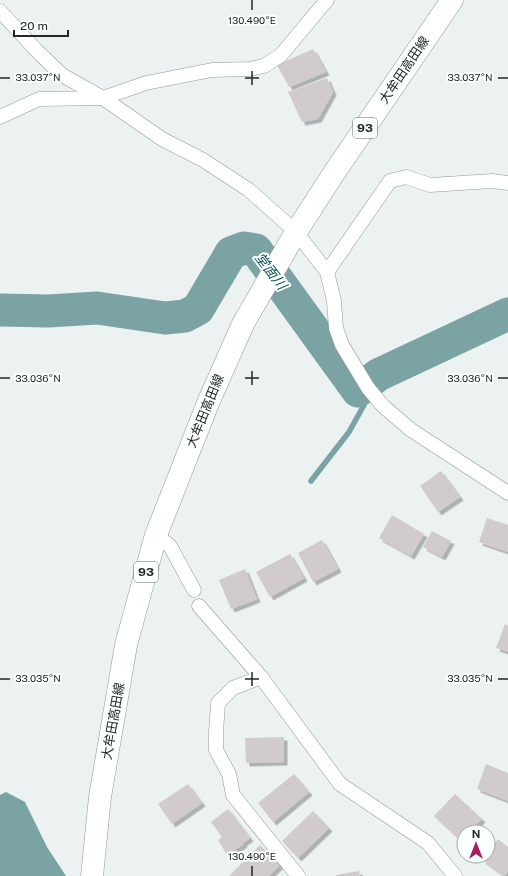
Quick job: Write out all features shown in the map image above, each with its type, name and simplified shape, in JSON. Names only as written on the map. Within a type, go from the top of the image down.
[{"type":"main road","name":"大牟田高田線","points":[[92,876],[100,798],[126,645],[156,535],[208,403],[243,324],[296,232],[338,167],[452,0]]},
{"type":"street","points":[[0,116],[39,99],[103,98],[146,83],[204,71],[250,69],[264,66],[281,55],[328,0]]},
{"type":"street","points":[[0,11],[37,51],[62,75],[103,98],[162,139],[203,160],[249,190],[296,232],[328,272],[334,301],[336,328],[342,345],[368,388],[383,406],[411,430],[508,493]]},
{"type":"street","points":[[328,272],[390,181],[406,178],[430,185],[492,181],[508,183]]},
{"type":"street","points":[[156,535],[170,546],[194,590]]},
{"type":"street","points":[[199,606],[261,677],[340,784],[428,843],[455,876]]},
{"type":"street","points":[[261,677],[233,688],[218,703],[216,750],[229,774],[233,795],[298,876]]},
{"type":"water","points":[[6,792],[25,802],[47,847],[66,876],[0,876],[0,795]]},
{"type":"building","points":[[313,49],[326,72],[289,87],[277,65]]},
{"type":"building","points":[[327,78],[333,92],[318,119],[302,122],[288,92]]},
{"type":"building","points":[[441,471],[460,497],[438,512],[420,486]]},
{"type":"building","points":[[392,515],[424,534],[411,556],[379,538]]},
{"type":"building","points":[[487,518],[508,525],[508,552],[479,542]]},
{"type":"building","points":[[432,531],[451,541],[442,557],[423,547]]},
{"type":"building","points":[[322,540],[338,569],[313,582],[298,553]]},
{"type":"building","points":[[290,554],[304,578],[270,597],[256,572]]},
{"type":"building","points":[[245,569],[257,599],[231,609],[219,580]]},
{"type":"building","points":[[505,624],[508,626],[508,652],[496,648]]},
{"type":"building","points":[[284,737],[284,762],[246,763],[245,738]]},
{"type":"building","points":[[486,764],[508,773],[508,801],[477,789]]},
{"type":"building","points":[[294,774],[309,792],[273,822],[258,803]]},
{"type":"building","points":[[188,784],[202,803],[172,824],[158,804]]},
{"type":"building","points":[[455,794],[482,819],[477,824],[456,824],[456,836],[434,816]]},
{"type":"building","points":[[228,809],[250,838],[243,843],[244,844],[227,855],[218,840],[222,837],[211,822]]},
{"type":"building","points":[[313,811],[329,828],[298,858],[282,841]]},
{"type":"building","points":[[498,839],[508,847],[508,871],[504,876],[488,864],[496,864],[496,842]]},
{"type":"building","points":[[260,845],[280,865],[269,876],[229,876]]},
{"type":"building","points":[[359,871],[360,876],[336,876],[336,875]]},
{"type":"waterway","name":"堂面川","points":[[0,310],[48,311],[97,308],[165,318],[185,316],[198,309],[231,253],[244,248],[256,250],[358,391],[378,375],[508,314]]},
{"type":"waterway","points":[[311,481],[349,432],[364,405],[363,397],[358,391]]}]
